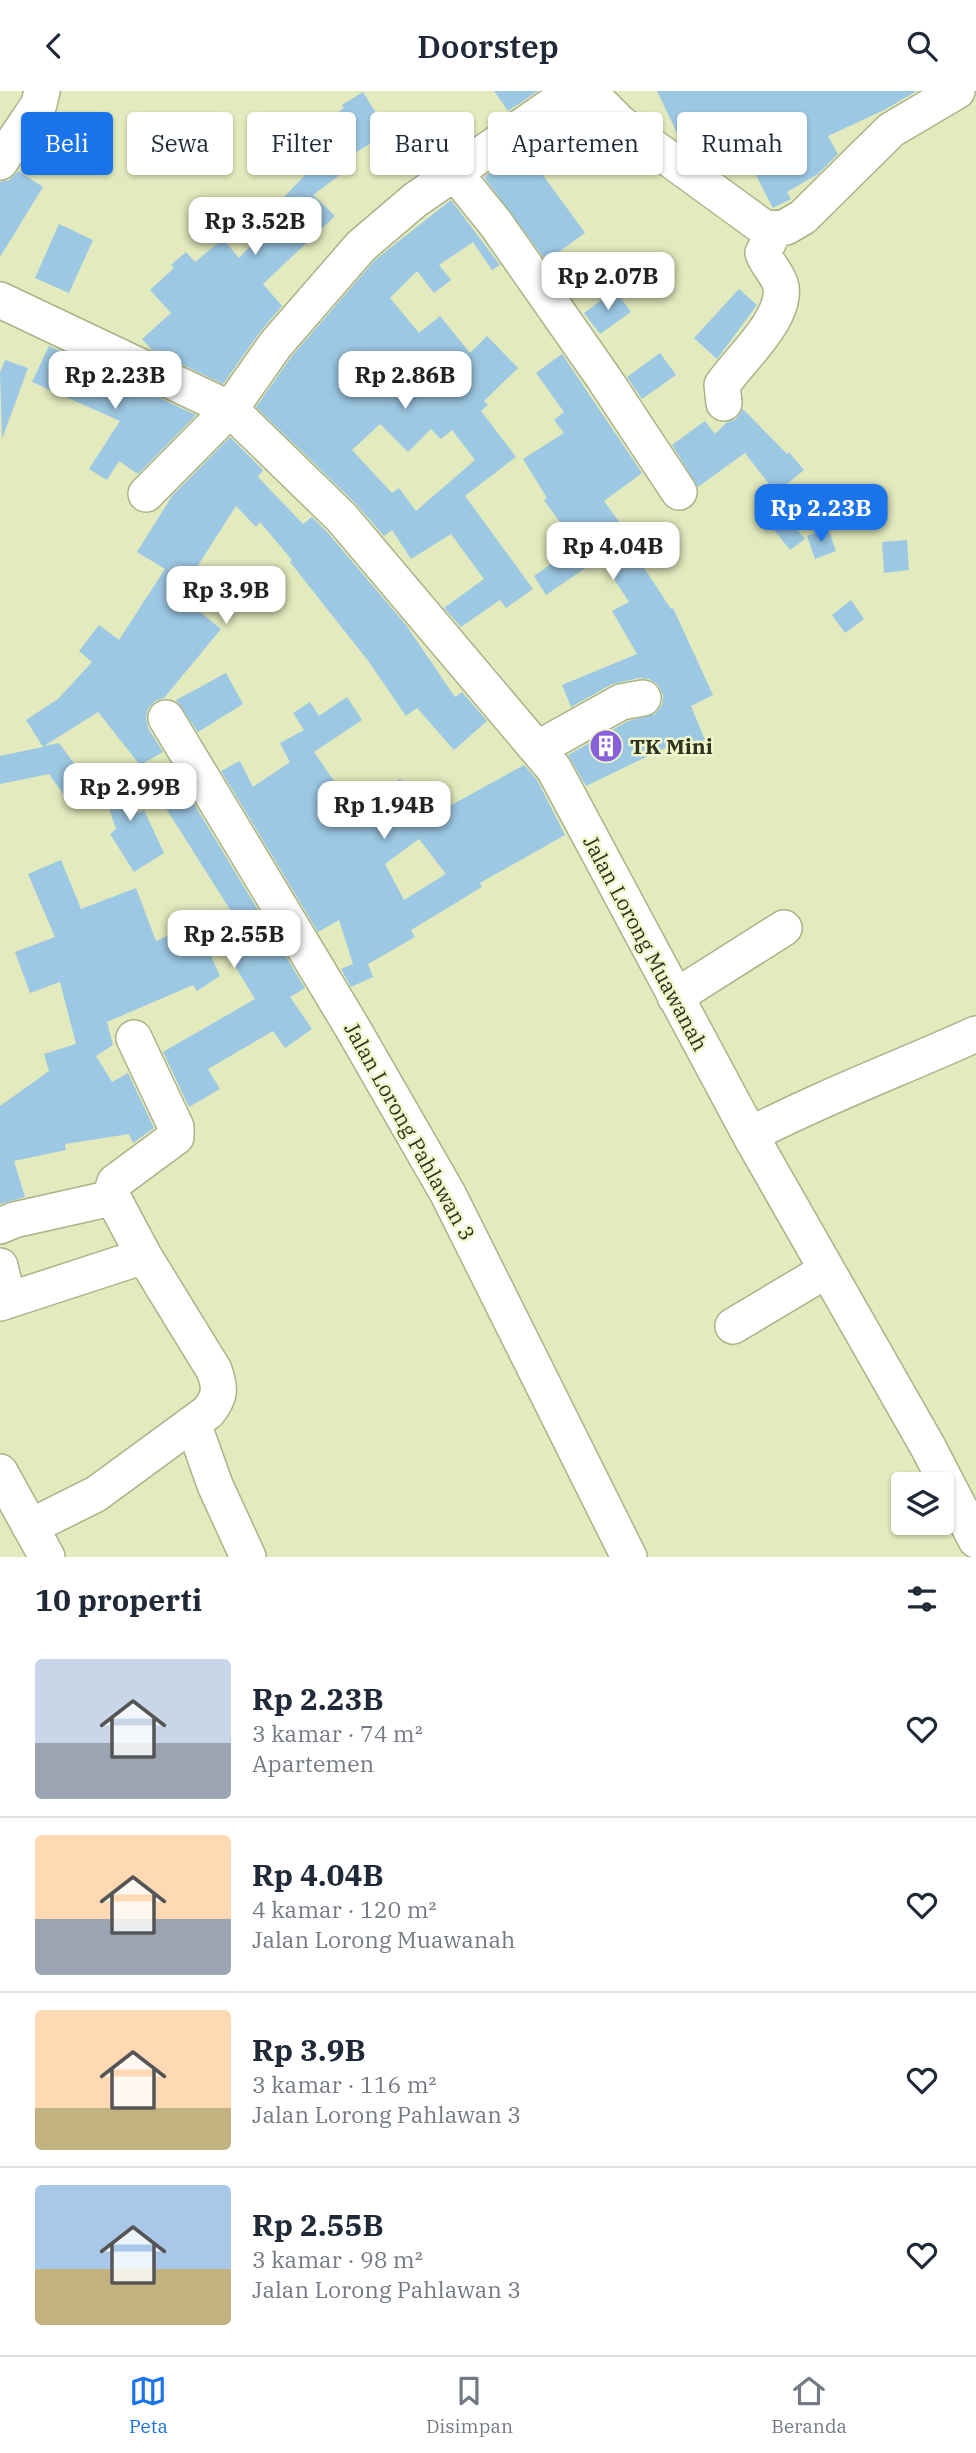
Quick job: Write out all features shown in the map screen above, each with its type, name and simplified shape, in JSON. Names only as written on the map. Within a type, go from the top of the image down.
[{"type":"street","points":[[0,162],[39,104],[42,91]]},
{"type":"street","points":[[474,159],[550,107],[587,95],[620,123],[704,181],[745,215],[763,227],[775,229],[795,223],[813,209],[891,130],[957,91]]},
{"type":"street","points":[[146,494],[230,409],[276,344],[361,246],[415,200],[451,175]]},
{"type":"street","points":[[456,175],[496,225],[603,377],[679,492]]},
{"type":"street","points":[[724,403],[722,385],[766,328],[781,302],[779,280],[763,253],[775,229]]},
{"type":"street","name":"Jalan Lorong Muawanah","points":[[0,300],[230,409],[342,518],[554,769],[750,1135],[928,1447],[976,1540]]},
{"type":"street","points":[[537,750],[621,702],[643,698]]},
{"type":"street","name":"Jalan Lorong Pahlawan 3","points":[[166,717],[352,1027],[448,1194],[629,1557]]},
{"type":"street","points":[[675,997],[783,928]]},
{"type":"street","points":[[750,1135],[813,1103],[896,1071],[976,1034]]},
{"type":"street","points":[[30,1527],[96,1494],[193,1423],[216,1402],[220,1390],[214,1370],[144,1256],[110,1191],[115,1182],[176,1137],[176,1127],[134,1038]]},
{"type":"street","points":[[0,1226],[14,1220],[112,1198]]},
{"type":"street","points":[[0,1266],[4,1302],[144,1256]]},
{"type":"street","points":[[733,1326],[827,1270]]},
{"type":"street","points":[[193,1423],[215,1485],[248,1557]]},
{"type":"street","points":[[0,1472],[47,1557]]},
{"type":"building","points":[[494,91],[538,91],[508,111]]},
{"type":"building","points":[[657,91],[917,91],[828,136],[838,154],[818,174],[787,192],[791,199],[773,208],[756,175],[807,175],[807,112],[677,112],[677,133]]},
{"type":"building","points":[[363,92],[375,112],[370,112],[370,144],[356,152],[356,112],[338,112],[344,108],[342,105]]},
{"type":"building","points":[[18,171],[43,187],[0,257],[0,182],[9,180]]},
{"type":"building","points":[[488,174],[543,175],[585,233],[546,261],[484,177]]},
{"type":"building","points":[[305,175],[340,175],[313,195],[335,216],[263,284],[282,306],[223,384],[152,350],[142,339],[171,313],[150,290],[174,268],[171,265],[186,252],[195,262],[223,239],[239,258],[271,224],[265,217]]},
{"type":"building","points":[[451,200],[500,265],[492,270],[473,242],[439,265],[451,280],[434,293],[417,271],[390,298],[419,333],[440,316],[470,353],[487,336],[518,368],[484,401],[488,405],[481,411],[516,457],[465,496],[533,589],[506,608],[500,600],[461,627],[444,608],[484,579],[451,534],[411,559],[392,530],[384,536],[356,504],[256,407],[292,356],[375,260]],"holes":[[[380,424],[408,452],[431,429],[441,439],[452,430],[475,460],[416,511],[399,488],[392,493],[352,450]]]},
{"type":"building","points":[[59,224],[93,240],[69,293],[35,278]]},
{"type":"building","points":[[739,289],[757,305],[717,359],[694,338]]},
{"type":"building","points":[[615,290],[631,312],[600,334],[584,313]]},
{"type":"building","points":[[49,346],[196,415],[138,474],[119,461],[107,480],[89,469],[120,421],[32,382]]},
{"type":"building","points":[[660,353],[676,375],[642,399],[627,377]]},
{"type":"building","points":[[562,354],[642,473],[604,501],[625,530],[621,533],[671,609],[673,608],[713,695],[691,706],[705,740],[674,753],[671,745],[586,786],[568,755],[628,721],[655,714],[662,705],[663,695],[658,685],[649,679],[639,678],[612,684],[571,707],[562,685],[637,654],[612,611],[629,602],[600,558],[546,595],[534,576],[577,546],[544,500],[547,498],[523,459],[564,433],[554,420],[564,412],[536,373]]},
{"type":"building","points":[[5,360],[28,368],[2,439],[0,373]]},
{"type":"building","points":[[743,409],[787,454],[789,452],[804,470],[776,493],[745,453],[698,487],[672,445],[705,421],[715,434],[726,423],[736,419]]},
{"type":"building","points":[[230,437],[263,470],[258,477],[303,524],[312,517],[327,532],[406,625],[455,697],[462,692],[487,721],[454,750],[417,708],[406,716],[369,662],[290,562],[292,560],[260,522],[256,527],[236,506],[179,595],[221,629],[164,698],[155,701],[148,709],[148,728],[163,752],[140,765],[98,712],[44,746],[59,743],[90,785],[68,801],[49,774],[0,784],[0,756],[43,747],[26,720],[58,699],[92,662],[79,651],[99,625],[119,640],[165,569],[137,552],[172,496]]},
{"type":"building","points":[[781,510],[805,539],[790,550],[767,521]]},
{"type":"building","points":[[828,529],[836,551],[815,559],[807,536]]},
{"type":"building","points":[[907,540],[909,570],[884,573],[882,542]]},
{"type":"building","points":[[851,600],[864,619],[845,633],[832,615]]},
{"type":"building","points":[[226,673],[243,704],[198,732],[176,700]]},
{"type":"building","points":[[347,697],[362,720],[314,752],[354,810],[400,779],[419,807],[437,795],[446,808],[524,765],[537,780],[565,835],[480,883],[482,887],[411,930],[415,937],[368,964],[373,977],[351,987],[341,969],[353,964],[339,920],[318,932],[221,771],[240,761],[253,787],[290,762],[280,743],[304,730],[293,713],[310,702],[319,716]],"holes":[[[419,839],[446,874],[404,900],[385,864]]]},
{"type":"building","points":[[122,770],[138,813],[144,810],[164,853],[134,872],[110,834],[116,829],[99,778]]},
{"type":"building","points":[[182,784],[305,988],[290,997],[312,1029],[285,1048],[273,1031],[208,1069],[220,1089],[189,1107],[163,1052],[255,999],[233,963],[255,949],[160,799]]},
{"type":"building","points":[[61,860],[81,909],[136,888],[156,941],[196,923],[220,976],[197,991],[193,985],[107,1022],[113,1045],[96,1056],[112,1082],[128,1073],[154,1128],[133,1143],[129,1134],[65,1144],[66,1150],[14,1161],[25,1197],[0,1204],[0,1106],[49,1071],[44,1054],[76,1044],[60,982],[30,993],[15,952],[55,937],[28,874]]},
{"type":"place","name":"TK Mini","points":[[606,746]]}]
